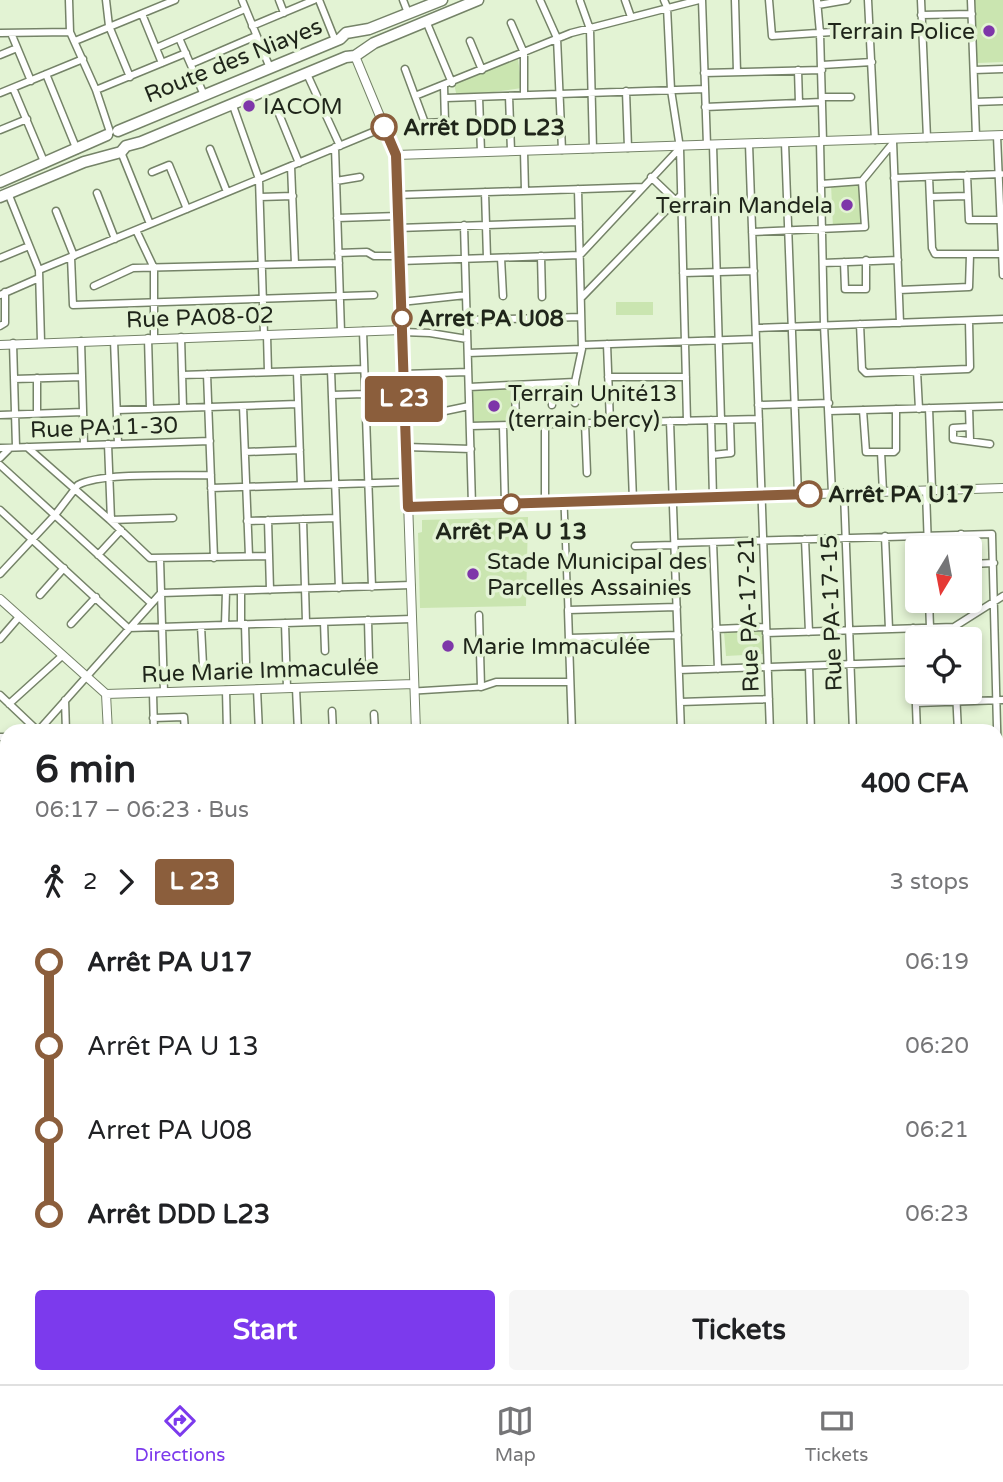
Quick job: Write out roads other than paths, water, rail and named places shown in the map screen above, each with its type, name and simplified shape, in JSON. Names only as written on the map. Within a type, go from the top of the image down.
[{"type":"main road","name":"Route des Niayes","points":[[0,182],[346,33],[358,32],[442,0]]},
{"type":"main road","points":[[4,195],[354,55],[374,43],[478,0]]},
{"type":"main road","points":[[354,55],[364,43],[358,32]]},
{"type":"main road","points":[[337,39],[340,50],[354,55]]},
{"type":"main road","points":[[112,133],[124,136],[120,150],[105,146],[112,133]]},
{"type":"street","points":[[69,0],[70,32],[112,133]]},
{"type":"street","points":[[106,0],[109,26],[130,76]]},
{"type":"street","points":[[75,41],[175,0]]},
{"type":"street","points":[[242,0],[270,68]]},
{"type":"street","points":[[279,0],[284,13]]},
{"type":"street","points":[[252,26],[316,0],[337,39]]},
{"type":"street","points":[[404,0],[408,13]]},
{"type":"street","points":[[540,0],[557,38],[562,150]]},
{"type":"street","points":[[625,0],[631,17]]},
{"type":"street","points":[[415,96],[482,71],[557,38],[631,17],[665,3],[700,0],[717,272],[721,420]]},
{"type":"street","points":[[735,0],[737,72]]},
{"type":"street","points":[[769,0],[772,36],[847,31]]},
{"type":"street","points":[[832,494],[824,325],[822,67],[818,2],[847,0]]},
{"type":"street","points":[[869,0],[875,140]]},
{"type":"street","points":[[921,0],[927,138]]},
{"type":"street","points":[[971,0],[976,136]]},
{"type":"street","points":[[580,1],[590,29],[593,149]]},
{"type":"street","points":[[665,3],[670,90],[680,147],[687,421]]},
{"type":"street","points":[[156,48],[246,9]]},
{"type":"street","points":[[142,13],[162,63]]},
{"type":"street","points":[[922,15],[972,14]]},
{"type":"street","points":[[426,21],[452,83]]},
{"type":"street","points":[[511,23],[524,53],[524,95]]},
{"type":"street","points":[[0,33],[70,32]]},
{"type":"street","points":[[11,33],[30,81]]},
{"type":"street","points":[[191,64],[256,36]]},
{"type":"street","points":[[179,38],[204,95]]},
{"type":"street","points":[[470,41],[482,71]]},
{"type":"street","points":[[0,55],[17,48]]},
{"type":"street","points":[[96,90],[186,53]]},
{"type":"street","points":[[354,55],[396,155],[416,724]]},
{"type":"street","points":[[0,93],[83,59]]},
{"type":"street","points":[[704,73],[798,70],[872,62]]},
{"type":"street","points":[[405,69],[427,124],[445,122],[444,86]]},
{"type":"street","points":[[974,70],[1003,69]]},
{"type":"street","points":[[798,70],[799,103]]},
{"type":"street","points":[[46,74],[77,150]]},
{"type":"street","points":[[307,74],[338,146],[336,181],[341,332]]},
{"type":"street","points":[[13,88],[45,163]]},
{"type":"street","points":[[446,98],[705,89]]},
{"type":"street","points":[[626,91],[628,148]]},
{"type":"street","points":[[509,96],[511,151]]},
{"type":"street","points":[[480,97],[481,152]]},
{"type":"street","points":[[705,107],[799,103],[851,97]]},
{"type":"street","points":[[975,102],[1003,101]]},
{"type":"street","points":[[232,103],[259,179],[268,372]]},
{"type":"street","points":[[279,114],[295,164],[295,264]]},
{"type":"street","points":[[0,130],[27,119]]},
{"type":"street","points":[[39,270],[384,127]]},
{"type":"street","points":[[396,155],[1000,136],[1003,275]]},
{"type":"street","points":[[893,141],[900,323]]},
{"type":"street","points":[[752,232],[865,227],[862,181],[893,141]]},
{"type":"street","points":[[785,143],[798,495]]},
{"type":"street","name":"Rue PA-17-21","points":[[749,144],[770,724]]},
{"type":"street","points":[[338,253],[367,252],[374,256],[399,259],[580,255],[680,147]]},
{"type":"street","points":[[210,149],[227,192]]},
{"type":"street","points":[[120,150],[150,224]]},
{"type":"street","points":[[524,151],[525,191]]},
{"type":"street","points":[[152,172],[169,165],[187,209]]},
{"type":"street","points":[[894,178],[1001,174]]},
{"type":"street","points":[[967,175],[969,220],[1002,220]]},
{"type":"street","points":[[336,181],[360,177]]},
{"type":"street","points":[[652,177],[676,201]]},
{"type":"street","points":[[929,177],[933,251],[937,255],[1002,254]]},
{"type":"street","points":[[821,184],[862,181]]},
{"type":"street","points":[[397,195],[643,187]]},
{"type":"street","points":[[575,403],[575,382],[582,347],[578,189]]},
{"type":"street","points":[[485,192],[487,258]]},
{"type":"street","points":[[97,193],[115,239]]},
{"type":"street","points":[[4,195],[39,270],[41,342]]},
{"type":"street","points":[[581,298],[681,195]]},
{"type":"street","points":[[260,197],[293,196]]},
{"type":"street","points":[[930,197],[968,196]]},
{"type":"street","points":[[56,211],[72,256],[73,305],[374,295]]},
{"type":"street","points":[[337,218],[398,216]]},
{"type":"street","points":[[398,228],[579,222]]},
{"type":"street","points":[[464,225],[472,505]]},
{"type":"street","points":[[136,230],[154,268],[150,409]]},
{"type":"street","points":[[0,258],[29,246]]},
{"type":"street","points":[[899,290],[970,287],[970,255]]},
{"type":"street","points":[[541,257],[542,297]]},
{"type":"street","points":[[501,258],[503,296]]},
{"type":"street","points":[[844,262],[845,289],[866,289],[866,260]]},
{"type":"street","points":[[823,263],[898,260]]},
{"type":"street","points":[[94,286],[133,268],[339,263]]},
{"type":"street","points":[[683,273],[754,271]]},
{"type":"street","points":[[0,326],[5,323],[2,294],[39,278]]},
{"type":"street","points":[[401,302],[466,295]]},
{"type":"street","points":[[467,320],[581,317]]},
{"type":"street","points":[[756,328],[1003,319]]},
{"type":"street","points":[[860,324],[863,372],[917,371],[969,368],[968,321]]},
{"type":"street","points":[[363,331],[372,587]]},
{"type":"street","points":[[402,331],[467,339]]},
{"type":"street","name":"Rue PA08-02","points":[[0,345],[402,331]]},
{"type":"street","points":[[181,337],[183,408]]},
{"type":"street","points":[[468,353],[607,344],[756,339]]},
{"type":"street","points":[[114,340],[118,444]]},
{"type":"street","points":[[80,341],[84,445]]},
{"type":"street","points":[[0,458],[13,448],[13,343]]},
{"type":"street","points":[[607,344],[610,423]]},
{"type":"street","points":[[183,375],[364,369]]},
{"type":"street","points":[[331,370],[339,588]]},
{"type":"street","points":[[917,371],[919,409]]},
{"type":"street","points":[[297,372],[301,485]]},
{"type":"street","points":[[404,374],[468,372]]},
{"type":"street","points":[[207,374],[214,558]]},
{"type":"street","points":[[14,379],[82,377]]},
{"type":"street","points":[[608,377],[686,377]]},
{"type":"street","points":[[37,378],[37,413]]},
{"type":"street","points":[[469,387],[575,382]]},
{"type":"street","points":[[551,384],[552,405]]},
{"type":"street","points":[[515,385],[516,425]]},
{"type":"street","points":[[332,395],[365,394]]},
{"type":"street","points":[[758,405],[829,403]]},
{"type":"street","points":[[117,410],[298,404]]},
{"type":"street","points":[[243,406],[248,556]]},
{"type":"street","points":[[405,416],[426,415],[469,406]]},
{"type":"street","points":[[829,411],[1003,406]]},
{"type":"street","points":[[969,407],[970,440]]},
{"type":"street","points":[[927,535],[929,408]]},
{"type":"street","points":[[863,410],[867,453],[896,450],[895,409]]},
{"type":"street","points":[[0,415],[83,412]]},
{"type":"street","points":[[470,426],[759,419]]},
{"type":"street","points":[[711,420],[713,497]]},
{"type":"street","points":[[712,455],[731,453],[730,420]]},
{"type":"street","points":[[670,421],[681,724]]},
{"type":"street","points":[[630,422],[633,500]]},
{"type":"street","points":[[585,423],[587,473]]},
{"type":"street","points":[[545,424],[545,502]]},
{"type":"street","points":[[503,426],[505,504]]},
{"type":"street","points":[[969,427],[953,428],[953,439],[989,444]]},
{"type":"street","name":"Rue PA11-30","points":[[0,448],[209,441]]},
{"type":"street","points":[[108,444],[111,520]]},
{"type":"street","points":[[27,447],[150,558],[269,556]]},
{"type":"street","points":[[406,447],[471,449]]},
{"type":"street","points":[[245,452],[300,450]]},
{"type":"street","points":[[881,452],[883,492]]},
{"type":"street","points":[[0,465],[151,603]]},
{"type":"street","points":[[0,574],[55,515],[78,485],[88,480],[211,475]]},
{"type":"street","points":[[211,488],[407,482]]},
{"type":"street","points":[[408,507],[1003,488]]},
{"type":"street","name":"Rue PA-17-15","points":[[844,493],[853,724]]},
{"type":"street","points":[[564,502],[572,724]]},
{"type":"street","points":[[1,513],[128,628],[412,619]]},
{"type":"street","points":[[111,520],[173,518]]},
{"type":"street","points":[[247,521],[336,518]]},
{"type":"street","points":[[303,519],[306,622]]},
{"type":"street","points":[[268,520],[271,590]]},
{"type":"street","points":[[98,555],[121,530]]},
{"type":"street","points":[[635,546],[713,541],[992,534],[999,724]]},
{"type":"street","points":[[885,536],[889,629]]},
{"type":"street","points":[[805,538],[809,632]]},
{"type":"street","points":[[713,541],[718,669]]},
{"type":"street","points":[[160,559],[164,692]]},
{"type":"street","points":[[982,564],[994,563]]},
{"type":"street","points":[[40,595],[64,568]]},
{"type":"street","points":[[45,724],[161,593],[411,585]]},
{"type":"street","points":[[225,625],[226,591]]},
{"type":"street","points":[[241,591],[246,662]]},
{"type":"street","points":[[954,627],[1003,596]]},
{"type":"street","points":[[71,624],[96,597]]},
{"type":"street","points":[[0,599],[106,694],[108,724]]},
{"type":"street","points":[[568,610],[677,607]]},
{"type":"street","points":[[479,615],[481,687]]},
{"type":"street","points":[[0,648],[0,641],[19,617]]},
{"type":"street","points":[[368,620],[369,659]]},
{"type":"street","points":[[324,622],[325,651]]},
{"type":"street","points":[[285,623],[297,724]]},
{"type":"street","points":[[201,626],[203,665]]},
{"type":"street","points":[[716,629],[809,632],[905,628]]},
{"type":"street","points":[[569,638],[678,635]]},
{"type":"street","points":[[9,704],[62,656]]},
{"type":"street","points":[[679,670],[905,662]]},
{"type":"street","points":[[809,666],[811,724]]},
{"type":"street","points":[[415,688],[481,687],[496,682],[570,682]]},
{"type":"street","name":"Rue Marie Immaculée","points":[[106,694],[292,688],[415,688]]},
{"type":"street","points":[[257,689],[259,724]]},
{"type":"street","points":[[226,690],[227,724]]},
{"type":"street","points":[[153,693],[153,724]]},
{"type":"street","points":[[0,695],[31,724]]},
{"type":"street","points":[[680,702],[769,699]]},
{"type":"street","points":[[65,700],[66,724]]},
{"type":"street","points":[[982,700],[1000,700]]},
{"type":"street","points":[[916,704],[917,724]]},
{"type":"street","points":[[957,704],[958,724]]},
{"type":"street","points":[[332,710],[333,724]]},
{"type":"street","points":[[374,715],[375,724]]},
{"type":"street","points":[[153,718],[184,717],[184,724]]},
{"type":"place","name":"Terrain Police","points":[[989,31]]},
{"type":"place","name":"IACOM","points":[[249,106]]},
{"type":"place","name":"Arrêt DDD L23","points":[[384,127]]},
{"type":"place","name":"Terrain Mandela","points":[[847,205]]},
{"type":"place","name":"Arret PA U08","points":[[402,318]]},
{"type":"place","name":"Terrain Unité13 (terrain bercy)","points":[[494,406]]},
{"type":"place","name":"Arrêt PA U17","points":[[809,494]]},
{"type":"place","name":"Arrêt PA U 13","points":[[511,504]]},
{"type":"place","name":"Stade Municipal des Parcelles Assainies","points":[[473,574]]},
{"type":"place","name":"Marie Immaculée","points":[[448,646]]}]
